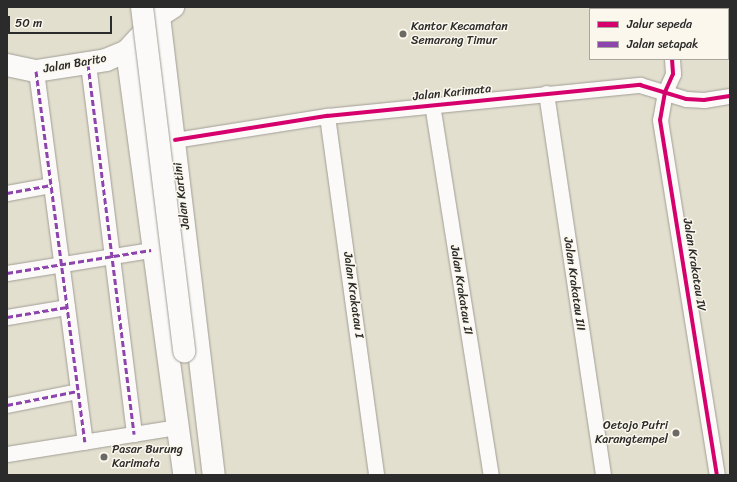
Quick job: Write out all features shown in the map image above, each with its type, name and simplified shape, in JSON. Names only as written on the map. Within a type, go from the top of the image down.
[{"type":"main road","name":"Jalan Barito","points":[[7,65],[36,71],[88,64],[126,51],[158,10]]},
{"type":"main road","name":"Jalan Kartini","points":[[158,10],[175,140],[201,376],[214,475]]},
{"type":"main road","name":"Jalan Kartini","points":[[158,10],[184,352]]},
{"type":"main road","points":[[126,51],[152,250],[184,475]]},
{"type":"main road","points":[[171,379],[184,352],[201,376]]},
{"type":"street","name":"Jalan Krakatau IV","points":[[672,60],[673,74],[665,92],[660,120],[717,475]]},
{"type":"street","points":[[88,64],[110,256],[134,434]]},
{"type":"street","points":[[36,71],[84,442]]},
{"type":"street","name":"Jalan Karimata","points":[[175,140],[327,116],[432,104],[640,85],[698,100],[730,96]]},
{"type":"street","name":"Jalan Krakatau III","points":[[546,94],[603,475]]},
{"type":"street","name":"Jalan Krakatau II","points":[[432,104],[491,475]]},
{"type":"street","name":"Jalan Krakatau I","points":[[327,116],[376,475]]},
{"type":"street","points":[[7,193],[51,185]]},
{"type":"street","points":[[7,273],[61,263],[152,250]]},
{"type":"street","points":[[7,317],[67,307]]},
{"type":"street","points":[[7,405],[78,391]]},
{"type":"street","points":[[7,454],[178,427]]},
{"type":"marked path","points":[[88,64],[134,434]]},
{"type":"marked path","points":[[36,71],[85,442]]},
{"type":"marked path","points":[[7,193],[51,185]]},
{"type":"marked path","points":[[7,273],[151,250]]},
{"type":"marked path","points":[[7,317],[67,307]]},
{"type":"marked path","points":[[7,405],[78,391]]},
{"type":"cycle path","points":[[672,60],[673,74],[665,92],[660,120],[717,475]]},
{"type":"cycle path","points":[[175,140],[327,116],[640,85],[686,99],[704,100],[730,96]]},
{"type":"place","name":"Kantor Kecamatan Semarang Timur","points":[[403,34]]},
{"type":"place","name":"Oetojo Putri Karangtempel","points":[[676,433]]},
{"type":"place","name":"Pasar Burung Karimata","points":[[104,457]]}]
